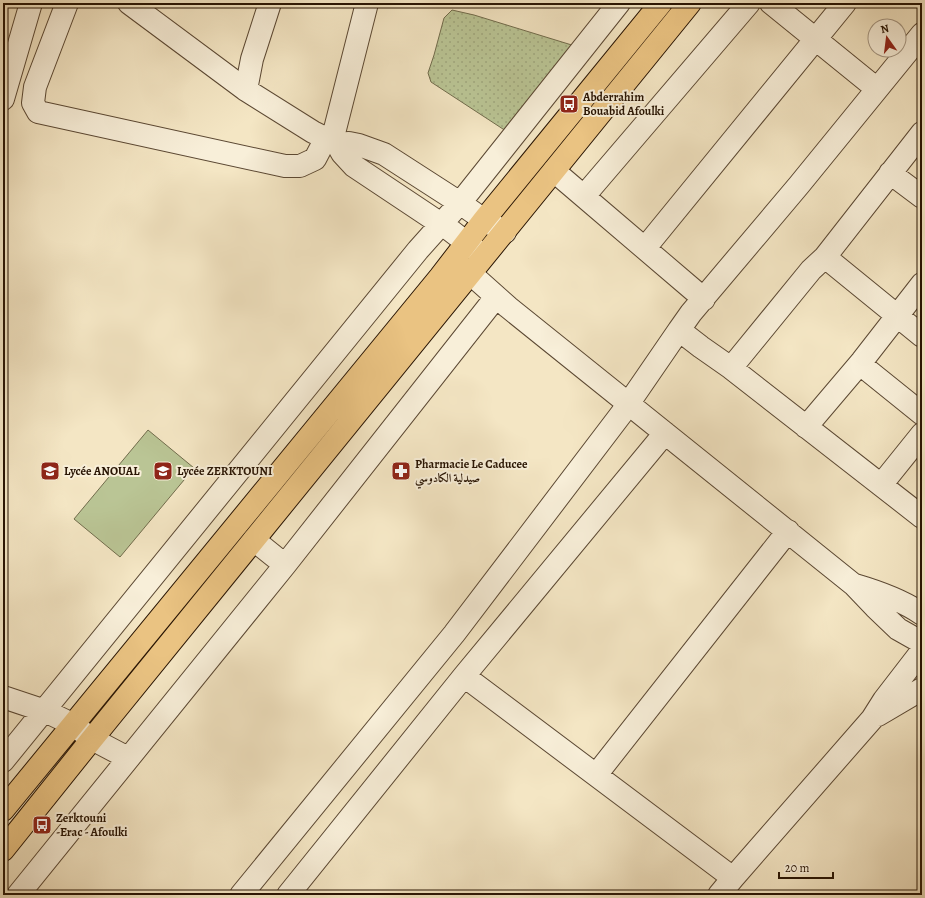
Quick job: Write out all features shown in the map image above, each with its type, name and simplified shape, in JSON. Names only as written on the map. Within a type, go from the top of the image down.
[{"type":"main road","points":[[3,810],[440,277],[484,220],[661,3]]},
{"type":"main road","points":[[3,850],[690,3]]},
{"type":"street","points":[[3,99],[31,3]]},
{"type":"street","points":[[67,3],[35,87],[33,103],[38,112],[285,166],[300,166],[315,159],[332,141],[367,3]]},
{"type":"street","points":[[130,3],[246,90],[313,132],[332,141],[359,144],[384,154],[484,220],[505,232]]},
{"type":"street","points":[[246,90],[252,60],[270,3]]},
{"type":"street","points":[[3,761],[413,257],[460,203],[619,3]]},
{"type":"street","points":[[584,196],[749,3]]},
{"type":"street","points":[[771,3],[877,89]]},
{"type":"street","points":[[645,248],[846,3]]},
{"type":"street","points":[[241,895],[454,634],[629,403],[691,313],[877,89],[915,58],[922,34]]},
{"type":"street","points":[[731,368],[811,270],[825,257],[922,133]]},
{"type":"street","points":[[332,141],[354,166],[441,225],[484,257]]},
{"type":"street","points":[[554,171],[704,299]]},
{"type":"street","points":[[890,173],[922,197]]},
{"type":"street","points":[[825,257],[922,336]]},
{"type":"street","points":[[470,274],[496,297],[854,585],[898,629],[922,646],[872,719],[732,878],[719,895]]},
{"type":"street","points":[[806,427],[860,364],[922,284]]},
{"type":"street","points":[[18,895],[285,565],[496,297]]},
{"type":"street","points":[[679,330],[731,368],[922,518]]},
{"type":"street","points":[[860,364],[922,414]]},
{"type":"street","points":[[288,895],[464,676],[665,432]]},
{"type":"street","points":[[881,485],[922,434]]},
{"type":"street","points":[[596,775],[788,531]]},
{"type":"street","points":[[254,540],[285,565]]},
{"type":"street","points":[[854,585],[884,594],[911,606],[922,614]]},
{"type":"street","points":[[464,676],[732,878]]},
{"type":"street","points":[[872,719],[922,689]]},
{"type":"street","points":[[3,697],[45,711],[72,724],[92,739],[128,758]]},
{"type":"green space","points":[[452,10],[474,15],[575,46],[506,131],[431,82],[428,73],[444,18]]},
{"type":"green space","points":[[148,430],[194,468],[120,557],[74,519]]},
{"type":"place","name":"Abderrahim Bouabid Afoulki","points":[[569,104]]},
{"type":"place","name":"Lycée ANOUAL","points":[[50,471]]},
{"type":"place","name":"Lycée ZERKTOUNI","points":[[163,471]]},
{"type":"place","name":"Pharmacie Le Caducee صيدلية الكادوسي","points":[[401,471]]},
{"type":"place","name":"Zerktouni -Erac - Afoulki","points":[[42,825]]}]
